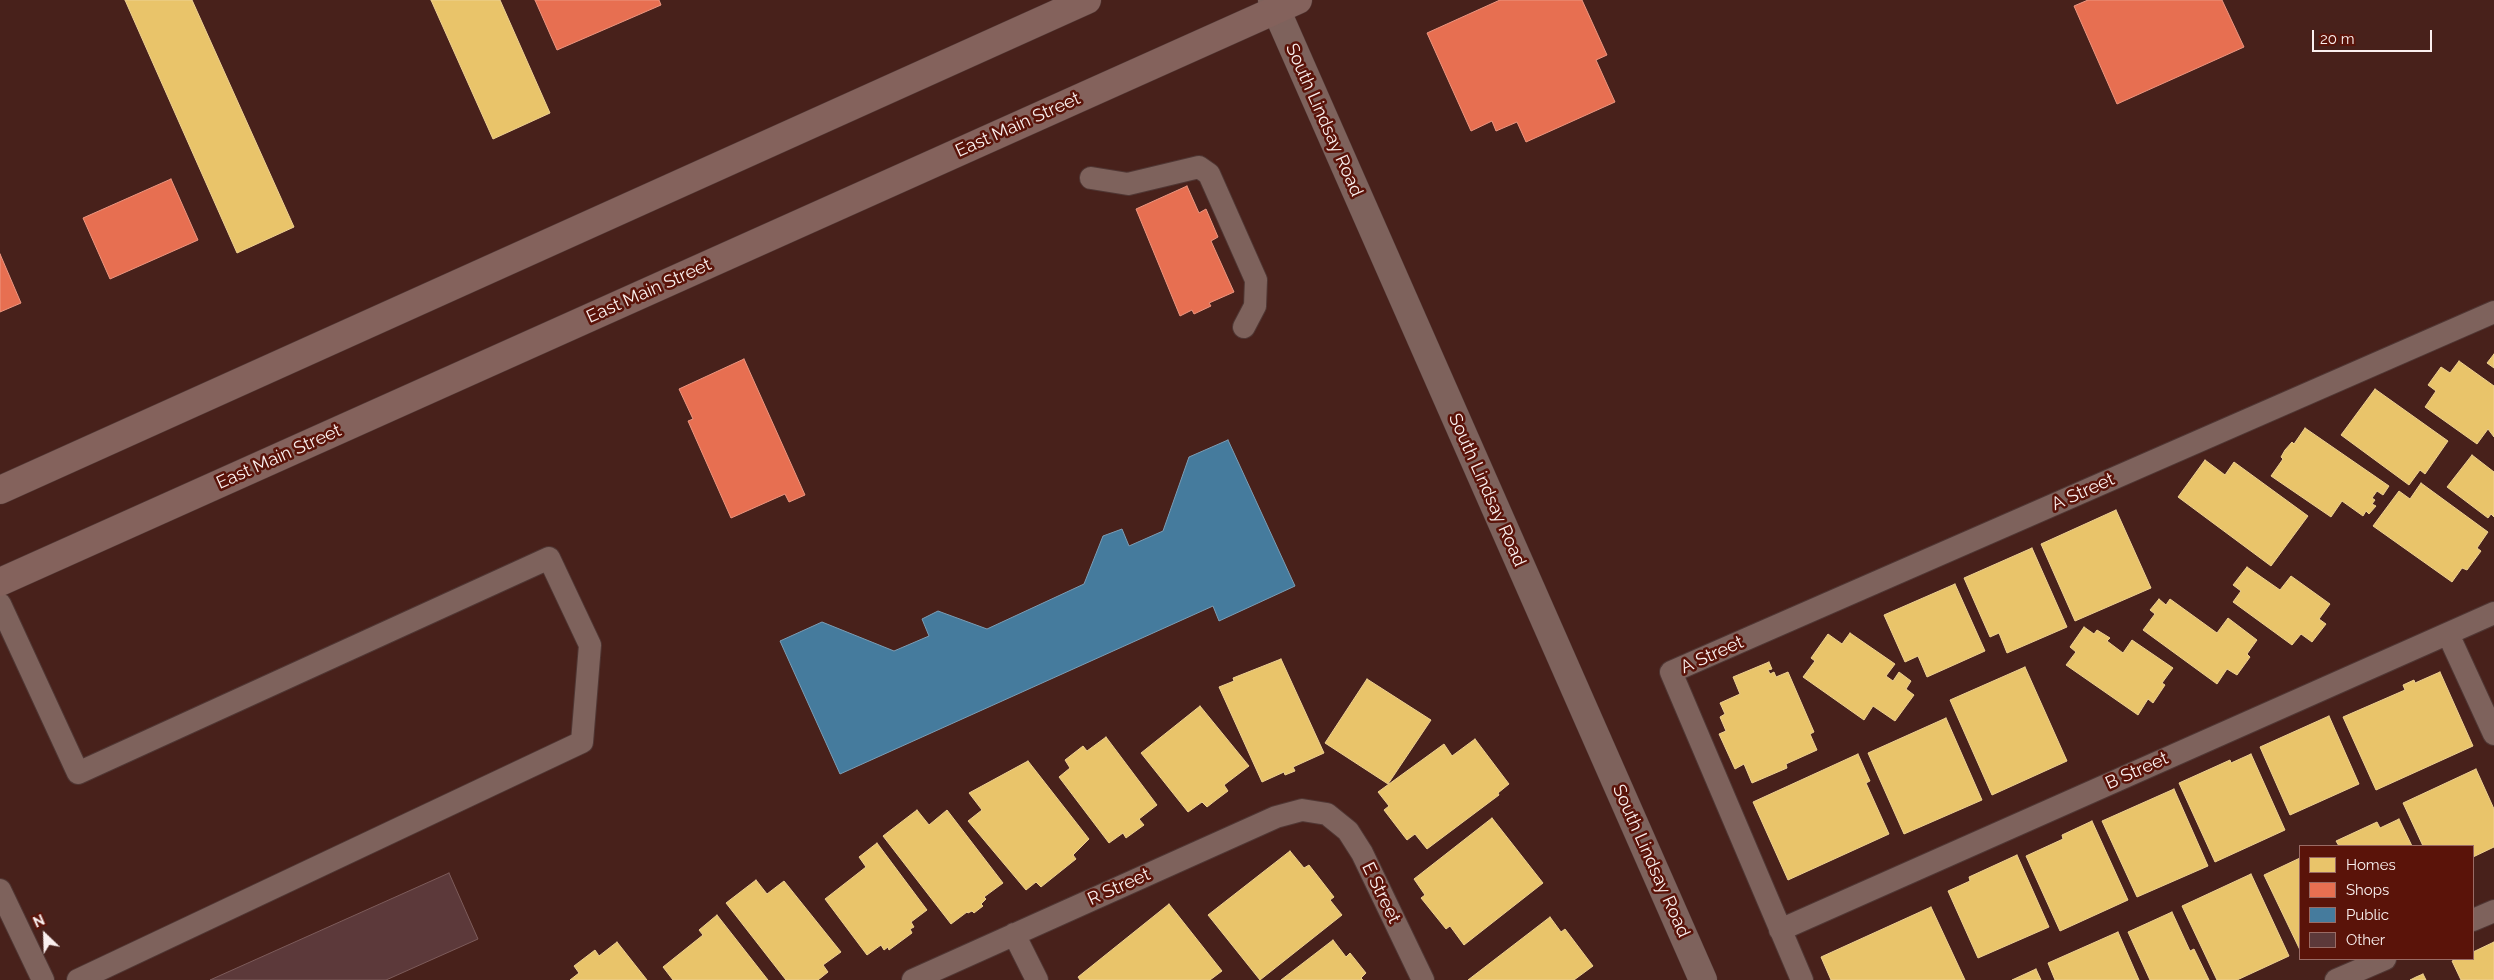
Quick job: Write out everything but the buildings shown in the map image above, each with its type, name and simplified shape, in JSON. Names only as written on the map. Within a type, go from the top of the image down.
[{"type":"main road","points":[[0,490],[1087,0]]},
{"type":"main road","name":"East Main Street","points":[[0,582],[1282,3]]},
{"type":"main road","name":"South Lindsay Road","points":[[1282,3],[1703,980]]},
{"type":"lane","points":[[1091,178],[1128,184],[1199,166],[1208,174],[1256,280],[1255,306],[1244,327]]},
{"type":"lane","name":"A Street","points":[[1780,930],[1671,672],[2494,312]]},
{"type":"lane","points":[[0,604],[78,774],[549,558],[590,645],[582,742],[78,980]]},
{"type":"lane","name":"B Street","points":[[1780,930],[2494,613]]},
{"type":"lane","points":[[2448,634],[2494,734]]},
{"type":"lane","name":"R Street","points":[[913,980],[1276,817],[1302,810],[1327,814]]},
{"type":"lane","name":"E Street","points":[[1327,814],[1348,831],[1362,853],[1423,980]]},
{"type":"lane","points":[[0,890],[43,980]]},
{"type":"lane","points":[[2474,920],[2494,911]]},
{"type":"lane","points":[[1780,930],[1802,980]]},
{"type":"lane","points":[[1014,934],[1037,980]]},
{"type":"lane","points":[[2336,980],[2383,960]]}]
